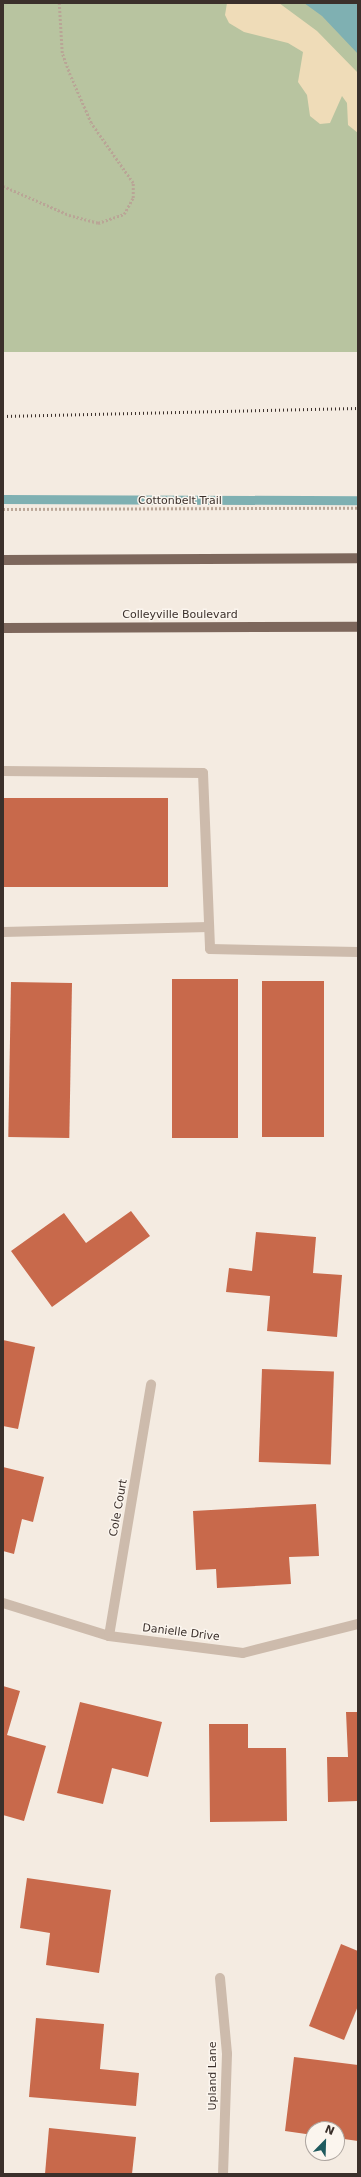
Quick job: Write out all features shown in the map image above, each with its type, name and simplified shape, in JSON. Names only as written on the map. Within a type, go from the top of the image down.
[{"type":"main road","points":[[3,560],[358,558]]},
{"type":"main road","name":"Colleyville Boulevard","points":[[3,628],[358,627]]},
{"type":"street","points":[[3,771],[203,773],[210,949],[358,952]]},
{"type":"street","points":[[3,932],[209,926]]},
{"type":"street","name":"Cole Court","points":[[109,1636],[151,1384]]},
{"type":"street","name":"Danielle Drive","points":[[3,1603],[109,1636],[243,1653],[358,1624]]},
{"type":"street","name":"Upland Lane","points":[[220,1978],[227,2054],[223,2174]]},
{"type":"path","points":[[3,186],[69,215],[98,223],[124,214],[133,198],[134,183],[91,123],[62,53],[59,3]]},
{"type":"path","name":"Cottonbelt Trail","points":[[3,509],[358,508]]},
{"type":"green space","points":[[3,3],[358,3],[358,352],[3,352]]},
{"type":"sand","points":[[227,3],[279,3],[317,31],[358,73],[358,133],[348,125],[347,103],[342,96],[330,123],[320,124],[310,116],[307,95],[298,82],[303,52],[288,43],[244,32],[229,23],[225,15]]},
{"type":"water","points":[[304,3],[358,3],[358,54],[322,16]]},
{"type":"building","points":[[3,798],[168,798],[168,887],[3,887]]},
{"type":"building","points":[[172,979],[238,979],[238,1138],[172,1138]]},
{"type":"building","points":[[262,981],[324,981],[324,1137],[262,1137]]},
{"type":"building","points":[[11,982],[72,983],[69,1138],[8,1137]]},
{"type":"building","points":[[131,1211],[150,1236],[52,1307],[11,1251],[64,1213],[86,1243]]},
{"type":"building","points":[[256,1232],[316,1237],[313,1273],[342,1275],[337,1337],[267,1331],[270,1296],[226,1292],[229,1268],[252,1271]]},
{"type":"building","points":[[3,1340],[35,1347],[18,1429],[3,1426]]},
{"type":"building","points":[[262,1369],[334,1372],[331,1464],[259,1462]]},
{"type":"building","points":[[3,1467],[44,1477],[33,1522],[22,1519],[14,1554],[3,1551]]},
{"type":"building","points":[[316,1504],[319,1556],[289,1557],[291,1584],[217,1588],[216,1569],[196,1570],[193,1511]]},
{"type":"building","points":[[3,1686],[20,1691],[7,1735],[46,1746],[24,1821],[3,1815]]},
{"type":"building","points":[[80,1702],[162,1722],[148,1777],[112,1768],[103,1804],[57,1793]]},
{"type":"building","points":[[346,1712],[358,1712],[358,1801],[328,1802],[327,1757],[348,1757]]},
{"type":"building","points":[[209,1724],[248,1724],[248,1748],[286,1748],[287,1821],[210,1822]]},
{"type":"building","points":[[27,1878],[111,1890],[99,1973],[46,1965],[50,1933],[20,1928]]},
{"type":"building","points":[[341,1944],[358,1951],[358,2006],[344,2040],[309,2026]]},
{"type":"building","points":[[36,2018],[104,2024],[100,2069],[139,2073],[136,2106],[29,2097]]},
{"type":"building","points":[[294,2057],[358,2065],[358,2141],[345,2139],[345,2121],[305,2121],[305,2134],[285,2131]]},
{"type":"building","points":[[49,2128],[136,2137],[132,2174],[45,2174]]},
{"type":"waterway","points":[[3,499],[358,500]]},
{"type":"railway","points":[[3,416],[358,408]]}]
